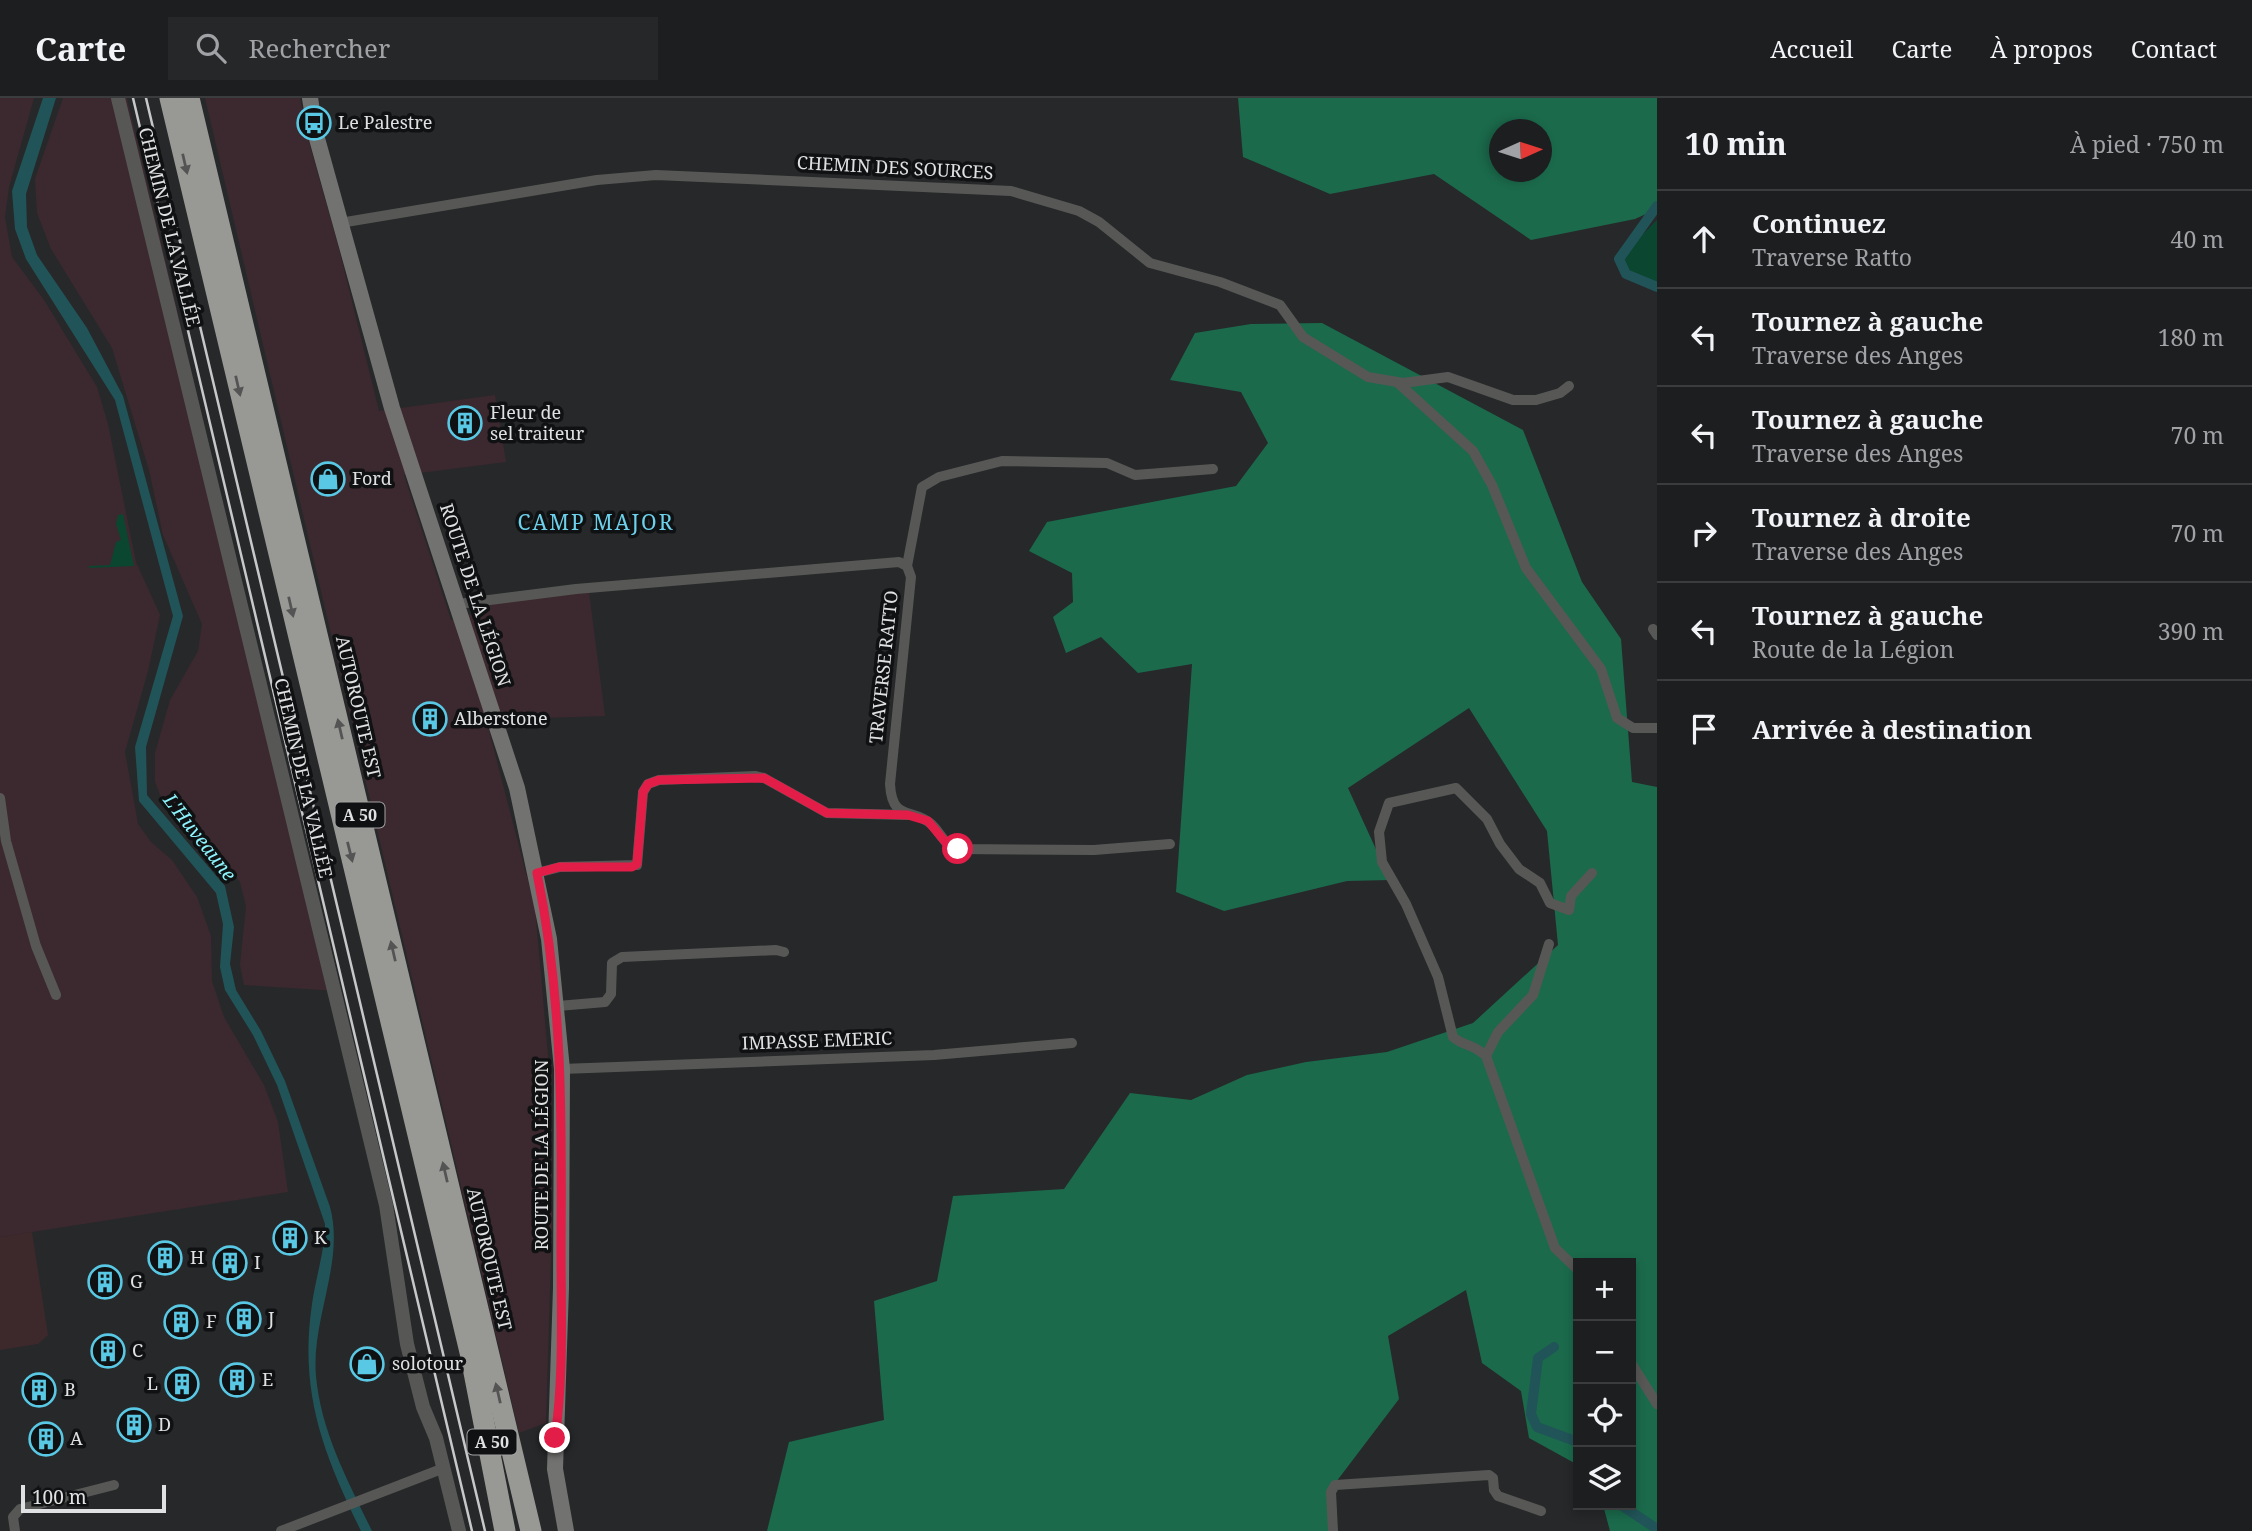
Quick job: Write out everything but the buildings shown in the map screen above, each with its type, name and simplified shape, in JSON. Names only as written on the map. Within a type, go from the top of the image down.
[{"type":"highway","name":"A 50","points":[[170,98],[513,1531]]},
{"type":"highway","name":"AUTOROUTE EST","points":[[190,98],[531,1531]]},
{"type":"highway","points":[[470,1352],[505,1531]]},
{"type":"main road","name":"ROUTE DE LA LÉGION","points":[[310,98],[316,135],[392,408],[517,788],[537,873],[558,1006],[562,1069],[561,1301],[555,1469],[566,1531]]},
{"type":"street","name":"CHEMIN DE LA VALLÉE","points":[[118,98],[383,1196],[407,1344],[444,1468],[459,1531]]},
{"type":"street","name":"CHEMIN DES SOURCES","points":[[340,223],[597,180],[656,174],[1011,191],[1079,211],[1099,222],[1150,264],[1220,282],[1280,305],[1303,337],[1368,377],[1397,382],[1448,377],[1513,400],[1536,400],[1560,393],[1569,386]]},
{"type":"street","name":"CHEMIN DES SOURCES","points":[[1397,382],[1473,451],[1492,485],[1526,568],[1601,669],[1617,718],[1633,729],[1657,728]]},
{"type":"street","points":[[907,566],[922,488],[939,477],[1002,461],[1107,463],[1135,475],[1213,469]]},
{"type":"street","name":"TRAVERSE RATTO","points":[[458,604],[576,589],[899,562],[907,566],[911,577],[890,784],[894,803],[908,815],[928,821],[951,847],[975,852],[1094,850],[1170,844]]},
{"type":"street","points":[[537,873],[559,867],[632,867],[637,864],[643,792],[648,784],[659,780],[755,776],[764,778],[827,813],[908,815]]},
{"type":"street","points":[[1573,1265],[1555,1248],[1486,1056],[1474,1044],[1461,1043],[1453,1037],[1438,977],[1406,904],[1382,862],[1379,832],[1389,803],[1456,789],[1487,819],[1500,844],[1519,869],[1539,883],[1550,903],[1569,910],[1571,896],[1592,873]]},
{"type":"street","points":[[0,799],[6,841],[36,946],[56,995]]},
{"type":"street","points":[[1486,1056],[1498,1032],[1533,995],[1549,944]]},
{"type":"street","points":[[558,1006],[605,1002],[611,994],[612,963],[622,957],[776,950],[784,952]]},
{"type":"street","name":"IMPASSE EMERIC","points":[[562,1069],[934,1055],[1072,1043]]},
{"type":"street","points":[[1636,1371],[1657,1404]]},
{"type":"street","points":[[288,1530],[444,1468]]},
{"type":"street","points":[[1333,1531],[1331,1492],[1335,1485],[1489,1475],[1493,1478],[1494,1490],[1498,1496],[1541,1511]]},
{"type":"street","points":[[15,1531],[13,1517],[20,1509],[114,1485]]},
{"type":"shaded area","points":[[0,98],[34,98],[9,187],[5,217],[12,257],[44,300],[97,387],[108,424],[136,562],[160,615],[148,671],[125,752],[138,824],[151,842],[172,860],[197,897],[211,936],[212,981],[224,1017],[264,1085],[278,1122],[288,1192],[0,1237]]},
{"type":"shaded area","points":[[63,98],[127,98],[338,991],[244,985],[240,965],[246,906],[240,882],[210,843],[182,827],[164,805],[155,782],[155,753],[170,700],[198,651],[202,624],[163,535],[149,470],[112,348],[51,249],[37,213],[35,179]]},
{"type":"shaded area","points":[[205,98],[300,98],[379,411],[495,395],[506,462],[404,475],[451,620],[475,613],[484,602],[589,592],[605,716],[509,719],[487,723],[535,908],[551,1089],[552,1220],[546,1423],[519,1433]]},
{"type":"shaded area","points":[[32,1232],[48,1335],[38,1344],[0,1350],[0,1237]]},
{"type":"green space","points":[[1238,98],[1657,98],[1657,209],[1635,219],[1531,240],[1434,174],[1330,194],[1243,157]]},
{"type":"green space","points":[[1657,220],[1657,284],[1627,271],[1624,260],[1635,242]]},
{"type":"green space","points":[[1322,323],[1523,430],[1582,582],[1621,639],[1632,782],[1657,787],[1657,1531],[1610,1531],[1604,1510],[1636,1510],[1636,1258],[1573,1258],[1573,1462],[1529,1438],[1521,1391],[1482,1363],[1466,1290],[1388,1336],[1399,1399],[1330,1490],[1330,1531],[767,1531],[789,1442],[884,1420],[874,1301],[937,1281],[953,1196],[1064,1189],[1130,1093],[1191,1100],[1247,1075],[1306,1062],[1387,1052],[1473,1023],[1558,945],[1547,831],[1469,708],[1348,788],[1390,880],[1347,881],[1224,911],[1176,892],[1192,664],[1138,673],[1101,637],[1066,653],[1053,617],[1073,602],[1072,573],[1029,551],[1047,522],[1236,486],[1268,443],[1241,392],[1170,380],[1195,333],[1251,324]]},
{"type":"green space","points":[[123,514],[134,566],[89,568],[110,565],[116,542],[121,540],[116,524],[118,515]]},
{"type":"water","points":[[43,98],[56,98],[26,194],[27,227],[37,255],[87,328],[123,396],[183,616],[146,747],[147,795],[225,886],[234,927],[230,964],[236,990],[261,1031],[285,1081],[330,1207],[334,1228],[333,1249],[318,1333],[316,1376],[323,1417],[345,1475],[372,1531],[361,1531],[335,1475],[317,1421],[312,1394],[309,1336],[325,1224],[277,1085],[253,1035],[225,990],[220,967],[223,924],[216,893],[139,801],[135,747],[173,616],[115,400],[26,259],[15,229],[12,191]]},
{"type":"waterway","points":[[1657,206],[1619,259],[1626,274],[1657,287]]},
{"type":"waterway","points":[[1554,1347],[1538,1358],[1531,1414],[1537,1427],[1573,1440]]},
{"type":"waterway","points":[[1628,1510],[1657,1529]]},
{"type":"railway","points":[[133,98],[472,1531]]},
{"type":"railway","points":[[146,98],[485,1531]]},
{"type":"place","name":"Le Palestre","points":[[314,123]]},
{"type":"place","name":"Fleur de sel traiteur","points":[[465,423]]},
{"type":"place","name":"Ford","points":[[328,479]]},
{"type":"place","name":"Alberstone","points":[[430,719]]},
{"type":"place","name":"K","points":[[290,1238]]},
{"type":"place","name":"H","points":[[165,1258]]},
{"type":"place","name":"I","points":[[230,1263]]},
{"type":"place","name":"G","points":[[105,1282]]},
{"type":"place","name":"J","points":[[244,1319]]},
{"type":"place","name":"F","points":[[181,1322]]},
{"type":"place","name":"C","points":[[108,1351]]},
{"type":"place","name":"solotour","points":[[367,1364]]},
{"type":"place","name":"E","points":[[237,1380]]},
{"type":"place","name":"L","points":[[182,1384]]},
{"type":"place","name":"B","points":[[39,1390]]},
{"type":"place","name":"D","points":[[134,1425]]},
{"type":"place","name":"A","points":[[46,1439]]},
{"type":"district","name":"CAMP MAJOR","points":[[596,523]]},
{"type":"route","points":[[555,1438],[560,1361],[562,1069],[558,1006],[537,873],[559,867],[632,867],[637,864],[643,792],[648,784],[659,780],[755,776],[764,778],[827,813],[861,816],[908,815],[928,821],[947,844],[958,849]]},
{"type":"water label","name":"L'Huveaune","points":[[200,837]]}]
